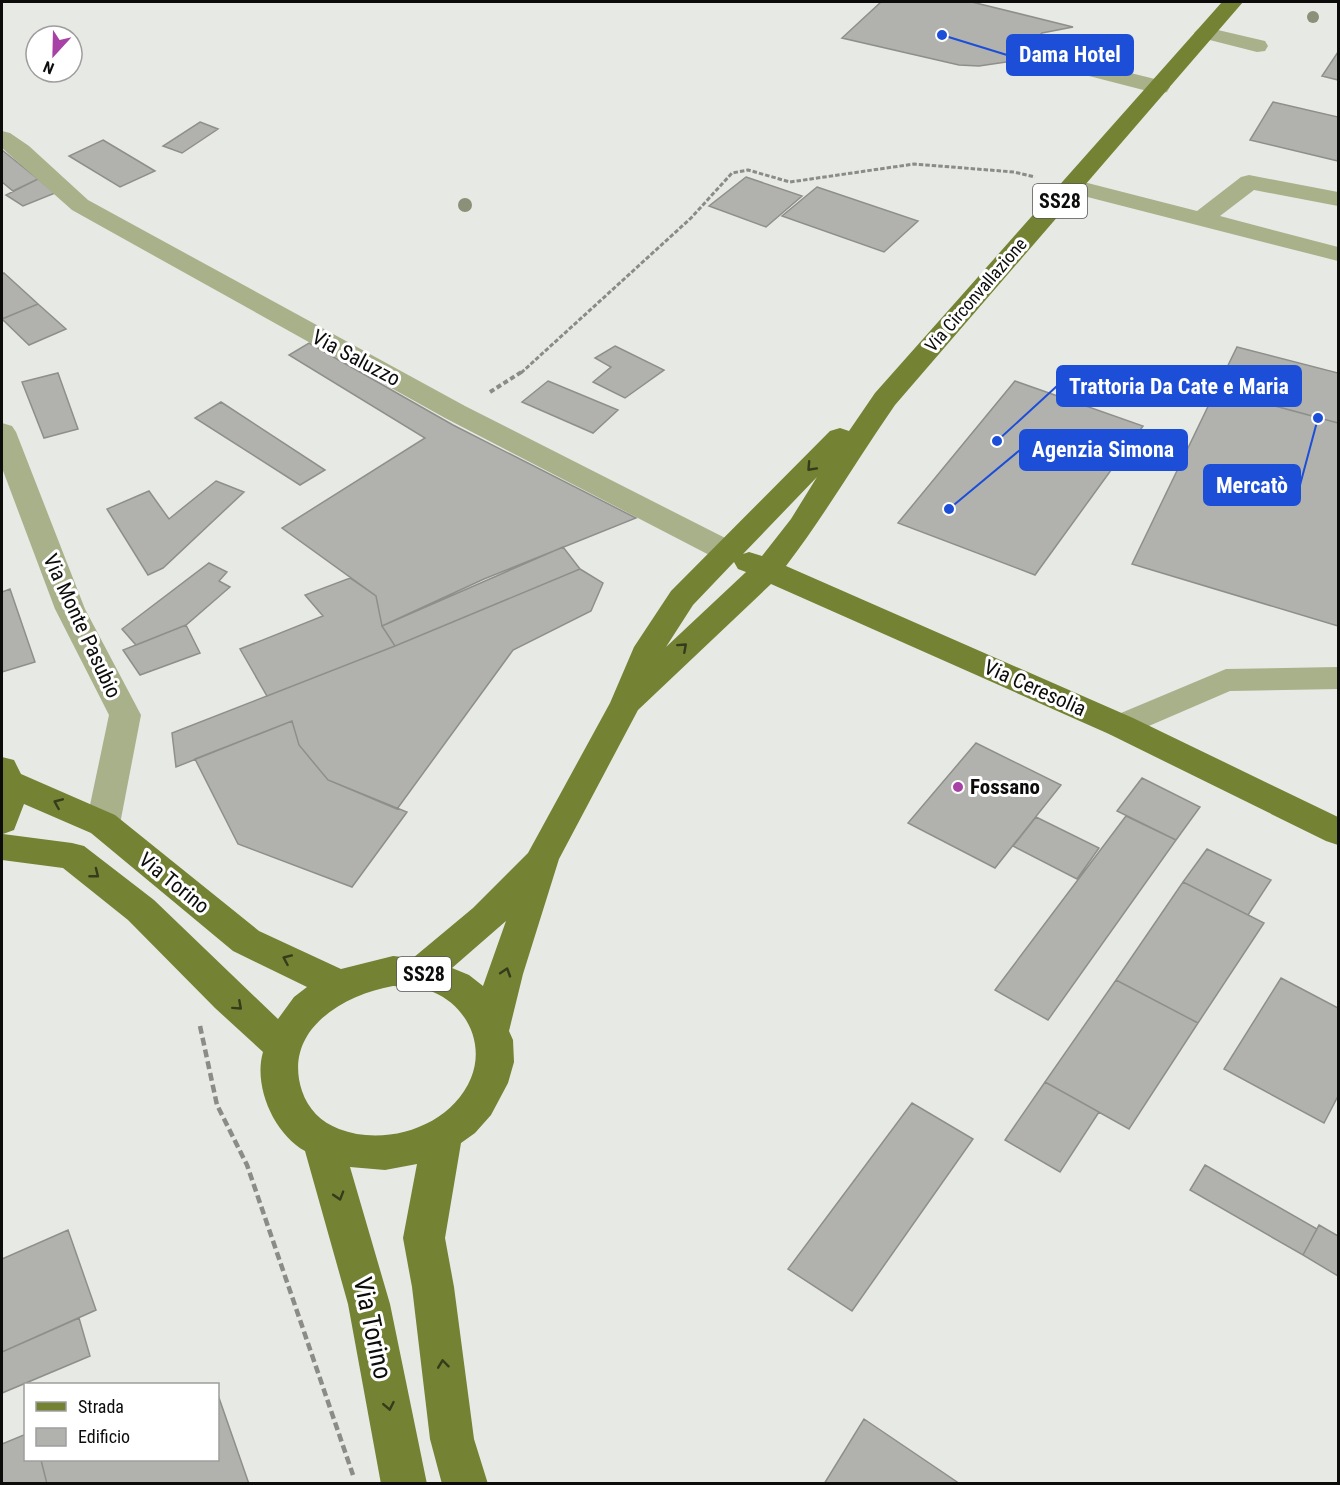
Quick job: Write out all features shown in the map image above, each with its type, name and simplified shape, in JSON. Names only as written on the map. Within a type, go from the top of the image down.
[{"type":"main road","name":"Via Circonvallazione","points":[[626,703],[767,570],[802,525],[885,399],[1233,2]]},
{"type":"main road","name":"Via Circonvallazione","points":[[491,1029],[505,974],[542,859],[626,703],[650,647],[682,598],[837,440],[885,399]]},
{"type":"main road","name":"Via Ceresolia","points":[[728,552],[1121,726],[1338,832]]},
{"type":"main road","name":"Via Torino","points":[[5,776],[103,824],[246,941],[339,985]]},
{"type":"main road","name":"Via Torino","points":[[2,821],[9,803],[5,776]]},
{"type":"main road","name":"Via Torino","points":[[2,847],[72,856],[141,910],[228,997],[283,1047]]},
{"type":"main road","name":"Via Circonvallazione","points":[[420,973],[486,918],[542,859]]},
{"type":"main road","name":"SS28","points":[[393,971],[420,973],[451,983],[476,1003],[491,1029],[495,1057],[488,1087],[469,1114],[442,1136],[412,1149],[381,1154],[350,1151],[322,1140],[299,1123],[284,1100],[278,1074],[283,1047],[295,1022],[314,1001],[339,985],[365,975],[393,971]]},
{"type":"main road","points":[[442,1136],[424,1238],[452,1439],[465,1484]]},
{"type":"main road","name":"Via Torino","points":[[322,1140],[369,1304],[404,1484]]},
{"type":"street","points":[[1206,33],[1257,46]]},
{"type":"street","points":[[1062,62],[1159,87]]},
{"type":"street","name":"Via Saluzzo","points":[[2,138],[21,151],[80,205],[455,412],[728,552]]},
{"type":"street","points":[[1203,218],[1249,182],[1338,199]]},
{"type":"street","points":[[1072,186],[1338,254]]},
{"type":"street","name":"Via Monte Pasubio","points":[[2,432],[70,609],[125,715],[103,824]]},
{"type":"street","points":[[1121,726],[1226,680],[1338,678]]},
{"type":"path","points":[[455,412],[525,370],[691,218],[732,173],[748,170],[790,182],[914,164],[1014,172],[1072,186]]},
{"type":"path","points":[[200,1024],[217,1105],[247,1165],[356,1484]]},
{"type":"building","points":[[881,2],[972,2],[1073,27],[1042,33],[1016,60],[1011,57],[1006,62],[979,66],[959,65],[842,38]]},
{"type":"building","points":[[1338,52],[1338,80],[1322,76]]},
{"type":"building","points":[[1273,102],[1338,117],[1338,161],[1250,140]]},
{"type":"building","points":[[200,122],[218,129],[182,153],[163,146]]},
{"type":"building","points":[[103,140],[155,171],[120,187],[69,156]]},
{"type":"building","points":[[2,150],[38,179],[13,191],[2,182]]},
{"type":"building","points":[[746,177],[802,196],[766,227],[709,206]]},
{"type":"building","points":[[38,179],[55,193],[23,206],[6,195]]},
{"type":"building","points":[[817,187],[918,221],[884,252],[782,216]]},
{"type":"building","points":[[4,273],[38,304],[2,319],[2,274]]},
{"type":"building","points":[[38,304],[66,329],[29,345],[2,319]]},
{"type":"building","points":[[309,343],[453,425],[636,518],[484,579],[382,626],[376,596],[282,528],[425,438],[289,355]]},
{"type":"building","points":[[615,346],[664,370],[625,398],[593,382],[611,367],[595,358]]},
{"type":"building","points":[[1237,347],[1338,373],[1338,423],[1216,390]]},
{"type":"building","points":[[58,373],[78,429],[44,438],[22,382]]},
{"type":"building","points":[[548,381],[618,410],[593,433],[522,402]]},
{"type":"building","points":[[1015,381],[1143,426],[1035,575],[898,523]]},
{"type":"building","points":[[1216,390],[1338,423],[1338,626],[1132,564]]},
{"type":"building","points":[[221,402],[325,470],[300,485],[195,418]]},
{"type":"building","points":[[216,481],[244,492],[163,568],[148,575],[107,509],[149,491],[169,519]]},
{"type":"building","points":[[563,547],[580,569],[395,646],[382,626]]},
{"type":"building","points":[[209,563],[227,572],[219,581],[230,587],[186,625],[136,645],[122,629]]},
{"type":"building","points":[[580,569],[603,583],[591,611],[513,650],[397,809],[328,780],[299,745],[292,721],[176,767],[172,733],[395,646]]},
{"type":"building","points":[[350,578],[376,596],[382,626],[395,646],[267,696],[240,649],[323,616],[305,595]]},
{"type":"building","points":[[10,589],[35,662],[2,672],[2,592]]},
{"type":"building","points":[[186,625],[200,653],[140,675],[123,650]]},
{"type":"building","points":[[292,721],[299,745],[328,780],[407,812],[352,887],[238,844],[195,759]]},
{"type":"building","points":[[976,743],[1061,785],[995,868],[908,823]]},
{"type":"building","points":[[1142,778],[1200,807],[1176,840],[1117,811]]},
{"type":"building","points":[[1126,816],[1176,840],[1048,1020],[995,990]]},
{"type":"building","points":[[1036,817],[1099,848],[1077,879],[1013,846]]},
{"type":"building","points":[[1207,849],[1271,880],[1248,915],[1183,882]]},
{"type":"building","points":[[1183,882],[1264,923],[1198,1023],[1116,980]]},
{"type":"building","points":[[1281,978],[1338,1008],[1338,1096],[1324,1123],[1224,1069]]},
{"type":"building","points":[[1116,980],[1198,1023],[1129,1129],[1045,1082]]},
{"type":"building","points":[[1045,1082],[1099,1112],[1060,1172],[1005,1140]]},
{"type":"building","points":[[912,1103],[973,1139],[852,1311],[788,1269]]},
{"type":"building","points":[[1205,1165],[1317,1229],[1303,1255],[1190,1190]]},
{"type":"building","points":[[1319,1225],[1338,1236],[1338,1276],[1303,1255]]},
{"type":"building","points":[[68,1230],[96,1310],[2,1352],[2,1259]]},
{"type":"building","points":[[79,1318],[90,1356],[2,1393],[2,1352]]},
{"type":"building","points":[[219,1398],[249,1484],[47,1484],[41,1461],[219,1461]]},
{"type":"building","points":[[864,1419],[960,1484],[824,1484]]},
{"type":"building","points":[[24,1435],[24,1461],[41,1461],[47,1484],[2,1484],[2,1444]]},
{"type":"place","name":"Dama Hotel","points":[[942,35]]},
{"type":"place","name":"Mercatò","points":[[1318,418]]},
{"type":"place","name":"Trattoria Da Cate e Maria","points":[[997,441]]},
{"type":"place","name":"Agenzia Simona","points":[[949,509]]},
{"type":"place","name":"Fossano","points":[[958,787]]}]
